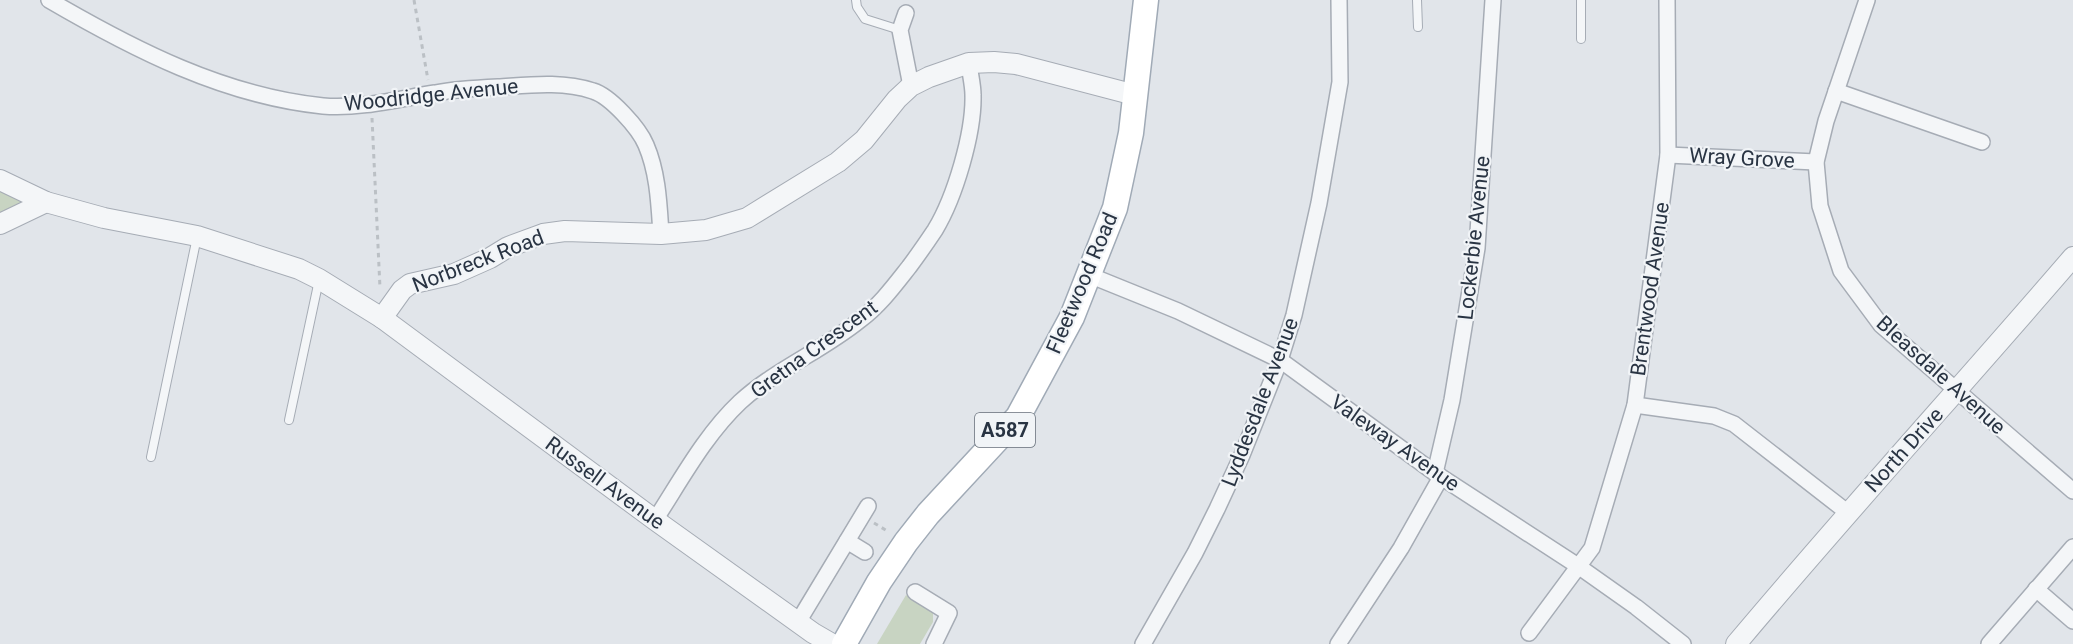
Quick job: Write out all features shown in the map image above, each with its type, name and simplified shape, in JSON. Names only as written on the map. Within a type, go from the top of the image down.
[{"type":"main road","name":"Fleetwood Road","points":[[844,644],[879,582],[906,542],[928,514],[1018,417],[1072,317],[1115,208],[1131,133],[1146,0]]},
{"type":"street","name":"Woodridge Avenue","points":[[49,0],[155,58],[247,91],[324,106],[372,104],[450,90],[555,83],[596,91],[627,116],[646,144],[657,184],[661,234]]},
{"type":"street","name":"Lyddesdale Avenue","points":[[1143,644],[1196,553],[1242,455],[1280,360],[1294,315],[1318,203],[1340,82],[1340,0]]},
{"type":"street","name":"Lockerbie Avenue","points":[[1338,644],[1401,548],[1438,475],[1477,248],[1493,0]]},
{"type":"street","name":"Brentwood Avenue","points":[[1528,633],[1592,548],[1635,405],[1668,155],[1667,0]]},
{"type":"street","name":"Bleasdale Avenue","points":[[1867,0],[1836,91],[1816,162],[1820,206],[1841,271],[1881,325],[2073,491]]},
{"type":"street","points":[[906,13],[900,30],[911,86]]},
{"type":"street","name":"Norbreck Road","points":[[382,318],[402,290],[410,284],[454,274],[508,247],[543,234],[565,231],[661,234],[706,230],[747,218],[838,162],[864,140],[897,99],[911,86],[969,63],[1016,64],[1135,95]]},
{"type":"street","name":"Gretna Crescent","points":[[655,520],[722,422],[740,403],[796,362],[862,320],[888,295],[936,229],[958,176],[968,141],[973,96],[969,63]]},
{"type":"street","points":[[1836,91],[1982,142]]},
{"type":"street","name":"Wray Grove","points":[[1668,155],[1816,162]]},
{"type":"street","points":[[0,180],[46,202],[104,218],[197,236],[299,269],[382,318]]},
{"type":"street","points":[[0,224],[46,202]]},
{"type":"street","name":"North Drive","points":[[1736,644],[1848,512],[1958,391],[2073,257]]},
{"type":"street","name":"Valeway Avenue","points":[[1089,275],[1158,303],[1280,360],[1438,475],[1578,566],[1683,644]]},
{"type":"street","name":"Russell Avenue","points":[[382,318],[655,520],[832,644]]},
{"type":"street","points":[[1635,405],[1714,416],[1734,424],[1848,512]]},
{"type":"street","points":[[798,622],[865,511]]},
{"type":"street","points":[[847,541],[865,552]]},
{"type":"street","points":[[1989,644],[2073,547]]},
{"type":"street","points":[[2036,589],[2073,621]]},
{"type":"street","points":[[915,592],[949,613],[934,644]]},
{"type":"lane","points":[[856,0],[857,7],[865,19],[900,30]]},
{"type":"lane","points":[[1418,0],[1418,27]]},
{"type":"lane","points":[[1581,0],[1581,39]]},
{"type":"lane","points":[[151,457],[197,236]]},
{"type":"lane","points":[[289,420],[319,279]]},
{"type":"path","points":[[414,0],[430,93]]},
{"type":"path","points":[[372,104],[382,318]]},
{"type":"path","points":[[865,511],[906,542]]},
{"type":"green space","points":[[0,190],[33,207],[0,224]]},
{"type":"green space","points":[[906,595],[933,612],[933,622],[920,644],[877,644]]}]
